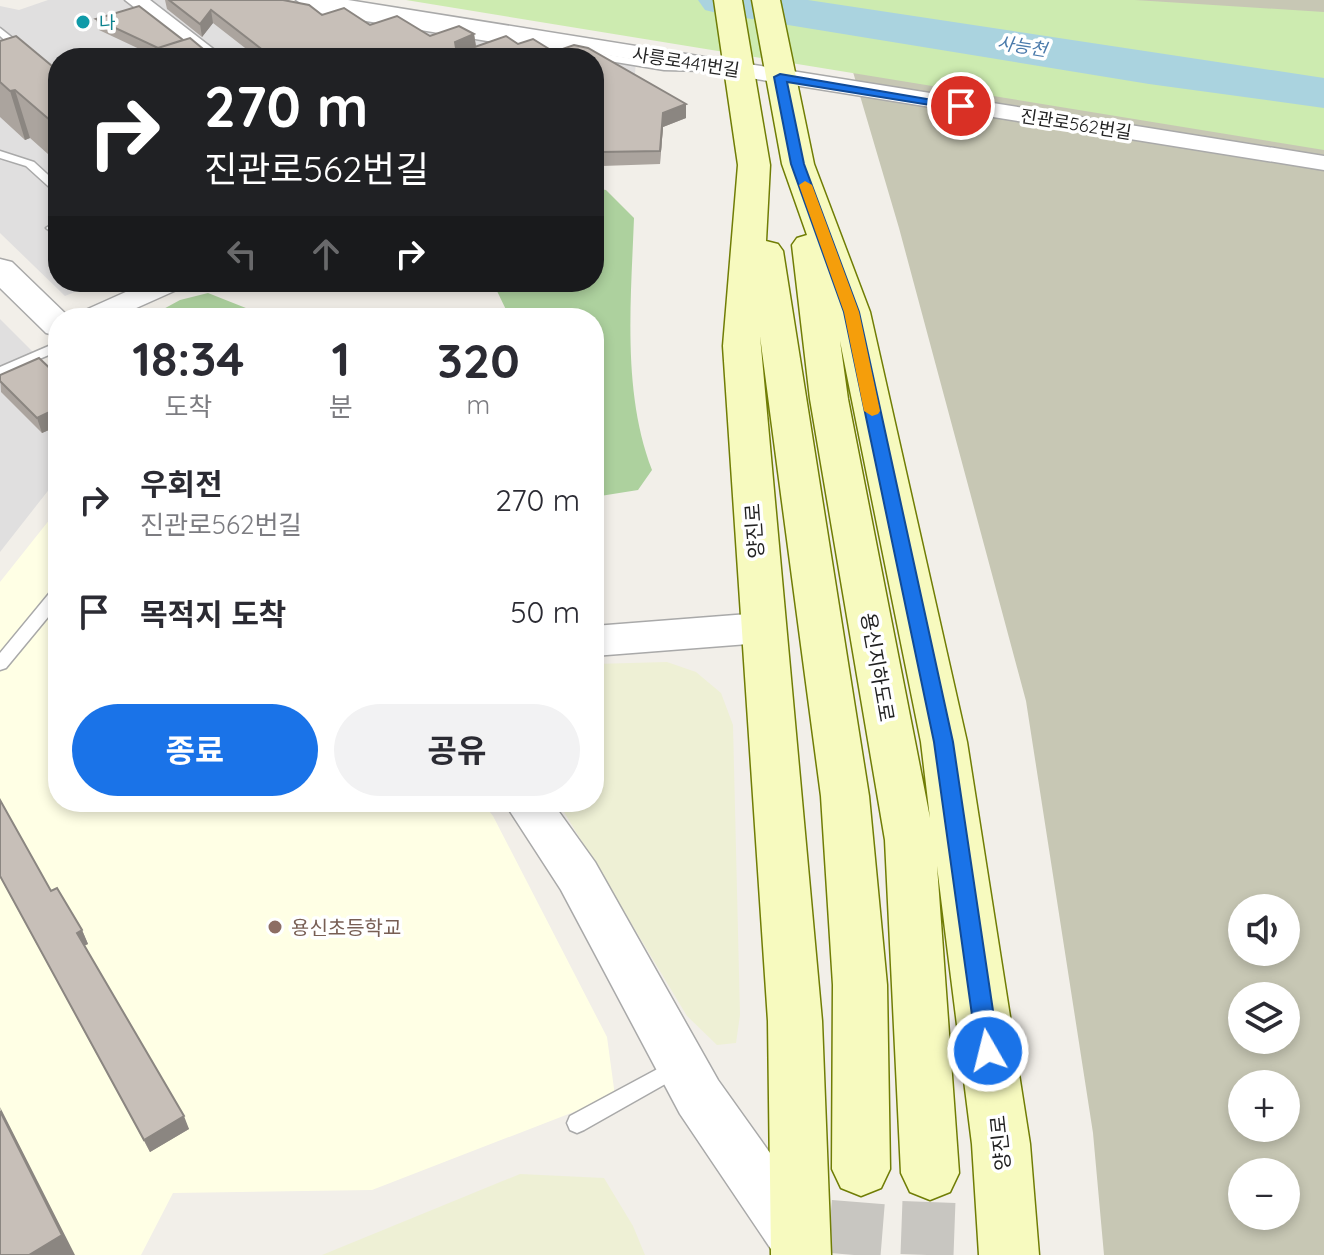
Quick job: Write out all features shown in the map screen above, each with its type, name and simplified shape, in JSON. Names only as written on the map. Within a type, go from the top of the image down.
[{"type":"main road","name":"양진로","points":[[728,0],[735,67],[776,165],[852,312],[944,742],[1001,1144],[1009,1255]]},
{"type":"main road","name":"양진로","points":[[766,0],[780,73],[776,165],[741,346],[761,628],[795,1021],[803,1252]]},
{"type":"main road","points":[[776,165],[845,796],[860,985],[861,1169]]},
{"type":"main road","name":"용신지하도로","points":[[776,165],[829,399],[910,840],[930,1173]]},
{"type":"street","points":[[136,0],[201,48]]},
{"type":"street","name":"사릉로441번길","points":[[307,0],[780,73]]},
{"type":"street","name":"진관로562번길","points":[[780,73],[1324,163]]},
{"type":"street","points":[[0,269],[48,316]]},
{"type":"street","points":[[112,308],[147,292]]},
{"type":"street","points":[[604,640],[761,628]]},
{"type":"street","points":[[534,812],[578,876],[699,1097],[803,1252]]},
{"type":"lane","points":[[257,0],[552,48]]},
{"type":"lane","points":[[0,31],[35,62]]},
{"type":"lane","points":[[489,48],[511,41]]},
{"type":"lane","points":[[604,57],[664,67],[735,67]]},
{"type":"lane","points":[[0,154],[30,164],[48,181]]},
{"type":"lane","points":[[0,372],[48,350]]},
{"type":"lane","points":[[0,664],[48,606]]},
{"type":"lane","points":[[577,1123],[681,1065]]},
{"type":"shaded area","points":[[48,0],[266,0],[562,48],[213,48],[196,36],[166,48],[48,48],[48,280],[0,233],[0,6],[19,10]]},
{"type":"shaded area","points":[[495,0],[1324,0],[1324,1255],[1104,1255],[1093,1133],[1026,701],[899,228],[848,55]]},
{"type":"shaded area","points":[[604,55],[636,60],[635,74],[612,86],[604,74]]},
{"type":"shaded area","points":[[0,319],[48,367],[48,491],[0,552]]},
{"type":"shaded area","name":"용신초등학교","points":[[48,522],[48,812],[490,812],[607,1037],[615,1096],[372,1190],[173,1193],[141,1255],[0,1255],[0,582]]},
{"type":"shaded area","points":[[667,662],[696,672],[721,693],[733,725],[740,1015],[736,1043],[717,1045],[687,1016],[564,812],[604,812],[604,664]]},
{"type":"shaded area","points":[[520,1174],[604,1178],[633,1226],[645,1255],[322,1255]]},
{"type":"green space","points":[[406,0],[1135,0],[1324,12],[1324,150]]},
{"type":"green space","points":[[604,190],[634,218],[630,313],[632,378],[642,440],[652,470],[638,490],[604,495],[604,308],[505,308],[497,292],[604,292]]},
{"type":"green space","points":[[208,293],[246,308],[165,308],[180,300]]},
{"type":"building","points":[[169,0],[283,0],[309,5],[322,15],[344,8],[370,25],[397,16],[430,36],[459,26],[474,34],[455,42],[456,48],[260,48],[211,10],[200,24]]},
{"type":"building","points":[[139,6],[183,40],[158,48],[96,19]]},
{"type":"building","points":[[16,36],[48,63],[48,118],[15,90],[10,91],[0,82],[0,41]]},
{"type":"building","points":[[506,36],[518,44],[533,39],[548,48],[472,48]]},
{"type":"building","points":[[190,38],[202,48],[158,48]]},
{"type":"building","points":[[604,57],[686,104],[663,113],[660,151],[604,152]]},
{"type":"building","points":[[39,358],[48,367],[48,413],[37,418],[0,381],[0,375]]},
{"type":"building","points":[[0,800],[51,891],[57,888],[82,930],[77,933],[184,1116],[144,1140],[0,876]]},
{"type":"building","points":[[0,1111],[62,1235],[29,1255],[0,1255]]},
{"type":"waterway","name":"사능천","points":[[721,0],[1149,69],[1324,93]]},
{"type":"tunnel","points":[[854,1255],[861,1169]]},
{"type":"tunnel","points":[[927,1255],[930,1173]]},
{"type":"slow traffic","points":[[805,185],[852,312],[872,411]]},
{"type":"place","name":"나","points":[[83,22]]},
{"type":"place","name":"용신초등학교","points":[[275,927]]},
{"type":"route","points":[[961,106],[780,77],[798,164],[852,312],[944,742],[988,1051]]}]
